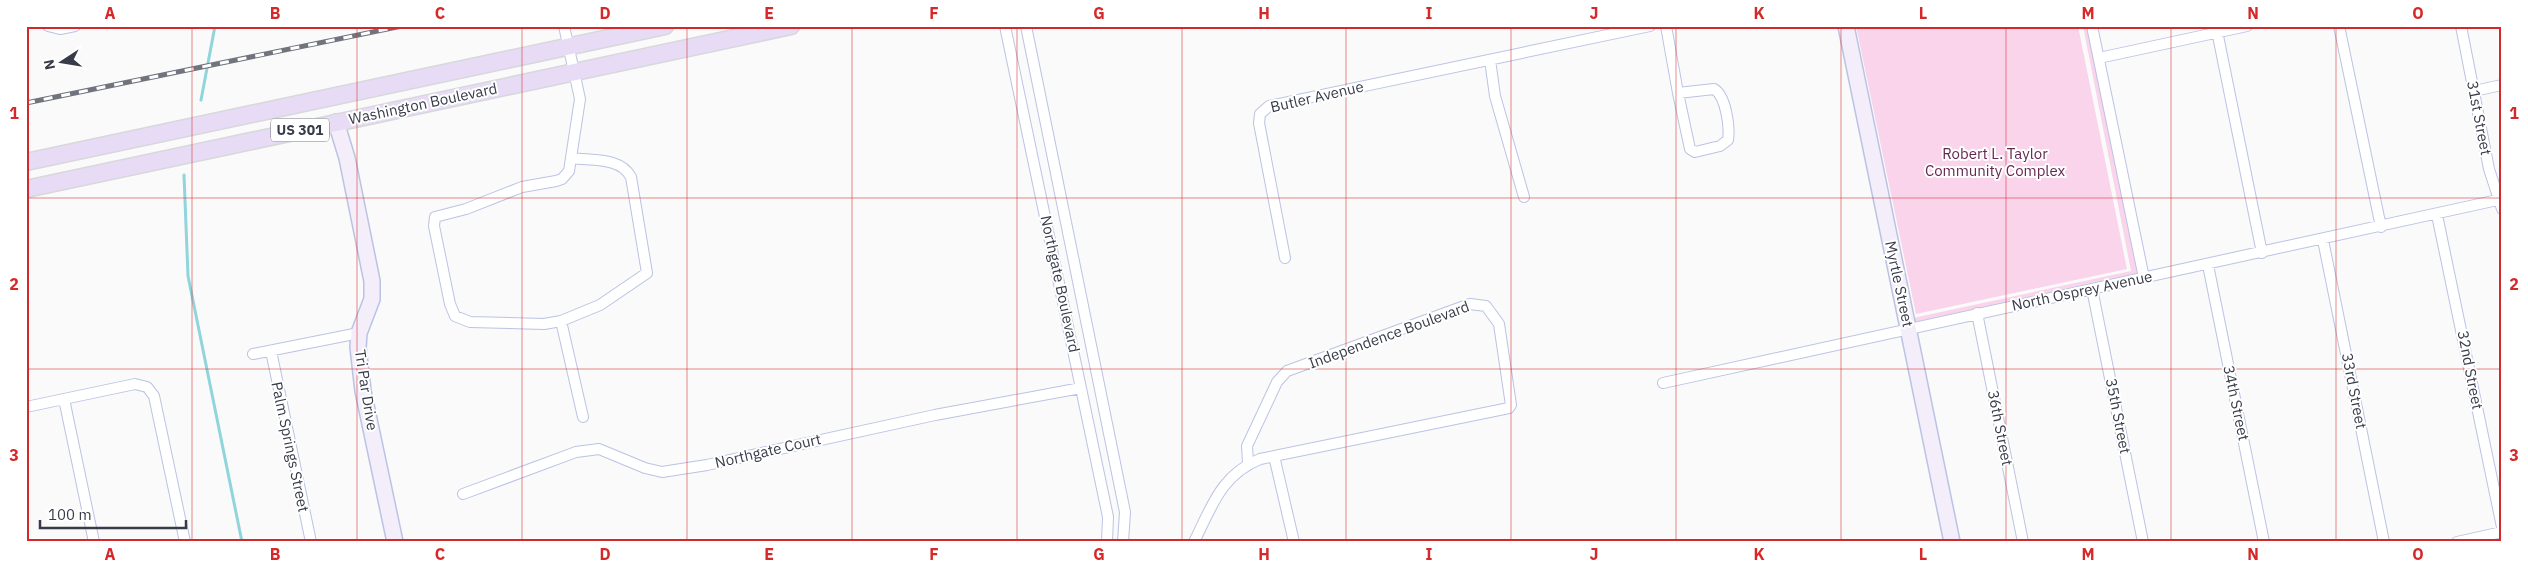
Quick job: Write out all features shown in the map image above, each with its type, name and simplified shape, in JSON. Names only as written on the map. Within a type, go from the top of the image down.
[{"type":"main road","name":"Washington Boulevard","points":[[26,162],[665,26]]},
{"type":"main road","name":"Washington Boulevard","points":[[26,189],[790,26]]},
{"type":"main road","points":[[336,122],[349,104],[358,97],[462,74],[474,67]]},
{"type":"main road","points":[[64,180],[86,156],[176,136],[191,127]]},
{"type":"main road","points":[[26,172],[39,166],[46,158]]},
{"type":"street","points":[[49,27],[60,29],[75,26]]},
{"type":"street","points":[[564,26],[580,99],[569,171],[562,179],[522,187],[466,209],[435,217],[450,304],[455,316],[470,322],[544,324],[561,321],[600,305],[648,272],[631,177],[627,170],[616,163],[572,158]]},
{"type":"street","name":"Northgate Boulevard","points":[[1005,26],[1108,517],[1107,542]]},
{"type":"street","name":"Northgate Boulevard","points":[[1026,26],[1125,512],[1123,542]]},
{"type":"street","name":"Butler Avenue","points":[[1285,258],[1259,123],[1264,109],[1269,106],[1650,26]]},
{"type":"street","points":[[1666,26],[1678,93],[1690,149],[1694,152],[1725,144],[1729,135],[1728,124],[1717,91],[1714,89],[1678,93]]},
{"type":"street","name":"Myrtle Street","points":[[1846,26],[1952,542]]},
{"type":"street","points":[[2092,26],[2144,278]]},
{"type":"street","points":[[2099,58],[2216,29],[2247,26]]},
{"type":"street","points":[[2339,26],[2381,227]]},
{"type":"street","name":"31st Street","points":[[2460,26],[2491,177],[2501,203]]},
{"type":"street","points":[[2216,29],[2262,253]]},
{"type":"street","points":[[1490,60],[1495,96],[1524,197]]},
{"type":"street","points":[[2474,91],[2502,84]]},
{"type":"street","name":"Tri Par Drive","points":[[336,122],[347,158],[372,281],[372,299],[359,333],[360,374],[395,542]]},
{"type":"street","name":"North Osprey Avenue","points":[[1663,383],[2437,214],[2501,203]]},
{"type":"street","name":"32nd Street","points":[[2437,214],[2502,527]]},
{"type":"street","name":"33rd Street","points":[[2323,240],[2384,542]]},
{"type":"street","name":"34th Street","points":[[2208,265],[2264,542]]},
{"type":"street","name":"35th Street","points":[[2092,289],[2143,542]]},
{"type":"street","name":"Independence Boulevard","points":[[1194,542],[1222,485],[1248,464],[1274,456],[1509,408],[1511,404],[1497,320],[1486,306],[1470,304],[1287,371],[1277,382],[1247,446],[1248,464]]},
{"type":"street","name":"36th Street","points":[[1977,313],[2023,542]]},
{"type":"street","points":[[561,321],[583,417]]},
{"type":"street","points":[[253,354],[271,352],[359,333]]},
{"type":"street","name":"Palm Springs Street","points":[[271,352],[310,542]]},
{"type":"street","points":[[26,407],[135,384],[147,387],[154,396],[184,542]]},
{"type":"street","name":"Northgate Court","points":[[463,494],[576,452],[599,449],[645,468],[662,472],[707,465],[935,415],[1081,388]]},
{"type":"street","points":[[64,399],[94,542]]},
{"type":"street","points":[[1274,456],[1294,542]]},
{"type":"street","points":[[2457,542],[2502,532]]},
{"type":"green space","name":"Robert L. Taylor Community Complex","points":[[1856,26],[2078,26],[2127,269],[1916,314]]},
{"type":"green space","points":[[2083,26],[2087,26],[2137,273],[1914,322],[1913,318],[2131,271]]},
{"type":"waterway","points":[[201,100],[215,26]]},
{"type":"waterway","points":[[184,175],[188,276],[242,542]]},
{"type":"railway","points":[[26,103],[402,26]]}]
